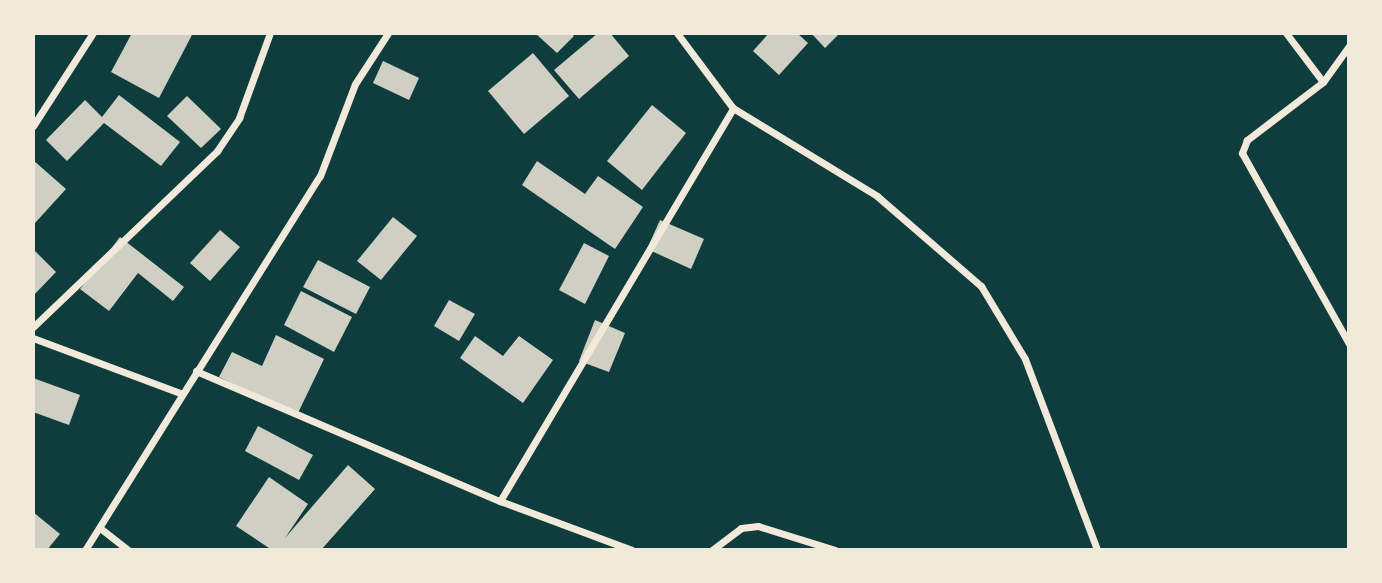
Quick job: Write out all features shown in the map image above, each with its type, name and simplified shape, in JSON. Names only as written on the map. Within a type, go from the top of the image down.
[{"type":"street","points":[[33,126],[93,33]]},
{"type":"street","points":[[33,327],[217,151],[239,118],[270,33]]},
{"type":"street","points":[[85,550],[180,393],[320,176],[355,84],[388,33]]},
{"type":"street","points":[[677,33],[733,108],[877,196],[981,286],[1025,359],[1097,550]]},
{"type":"street","points":[[1286,33],[1323,82]]},
{"type":"street","points":[[1349,46],[1323,82],[1247,140],[1242,153],[1349,344]]},
{"type":"street","points":[[500,501],[733,108]]},
{"type":"street","points":[[33,338],[180,393]]},
{"type":"street","points":[[196,371],[500,501],[632,550]]},
{"type":"street","points":[[712,550],[741,528],[758,526],[835,550]]},
{"type":"street","points":[[100,528],[128,550]]},
{"type":"building","points":[[132,33],[193,33],[159,98],[111,72]]},
{"type":"building","points":[[535,33],[571,33],[574,36],[557,53]]},
{"type":"building","points":[[598,33],[610,33],[629,56],[579,99],[554,70]]},
{"type":"building","points":[[769,33],[797,33],[808,43],[779,75],[753,51]]},
{"type":"building","points":[[811,33],[840,33],[825,48]]},
{"type":"building","points":[[533,53],[569,96],[524,134],[488,91]]},
{"type":"building","points":[[383,61],[419,78],[409,100],[373,83]]},
{"type":"building","points":[[119,95],[180,142],[161,166],[104,123],[67,161],[46,140],[85,100],[102,117]]},
{"type":"building","points":[[187,96],[221,129],[201,148],[167,116]]},
{"type":"building","points":[[652,105],[686,133],[642,190],[607,161]]},
{"type":"building","points":[[33,160],[66,189],[35,223],[33,221]]},
{"type":"building","points":[[537,161],[585,194],[598,176],[643,207],[615,249],[522,185]]},
{"type":"building","points":[[393,217],[417,236],[381,280],[357,261]]},
{"type":"building","points":[[660,220],[704,239],[691,269],[647,249]]},
{"type":"building","points":[[220,230],[240,247],[210,281],[190,263]]},
{"type":"building","points":[[120,237],[184,287],[173,301],[138,273],[109,311],[80,289]]},
{"type":"building","points":[[584,243],[609,256],[585,304],[559,290]]},
{"type":"building","points":[[35,251],[56,272],[33,296],[33,253]]},
{"type":"building","points":[[318,260],[370,287],[356,314],[303,287]]},
{"type":"building","points":[[301,291],[352,317],[334,352],[284,325]]},
{"type":"building","points":[[449,300],[475,314],[459,341],[434,326]]},
{"type":"building","points":[[595,320],[625,333],[609,372],[579,361]]},
{"type":"building","points":[[276,335],[324,359],[297,415],[219,377],[232,352],[262,366]]},
{"type":"building","points":[[475,336],[503,356],[519,336],[553,360],[523,403],[460,358]]},
{"type":"building","points":[[33,378],[80,395],[69,425],[33,412]]},
{"type":"building","points":[[258,426],[313,455],[299,480],[245,451]]},
{"type":"building","points":[[348,465],[375,489],[321,550],[272,550],[236,526],[269,477],[308,504],[285,538]]},
{"type":"building","points":[[33,512],[60,534],[47,550],[33,550]]}]
